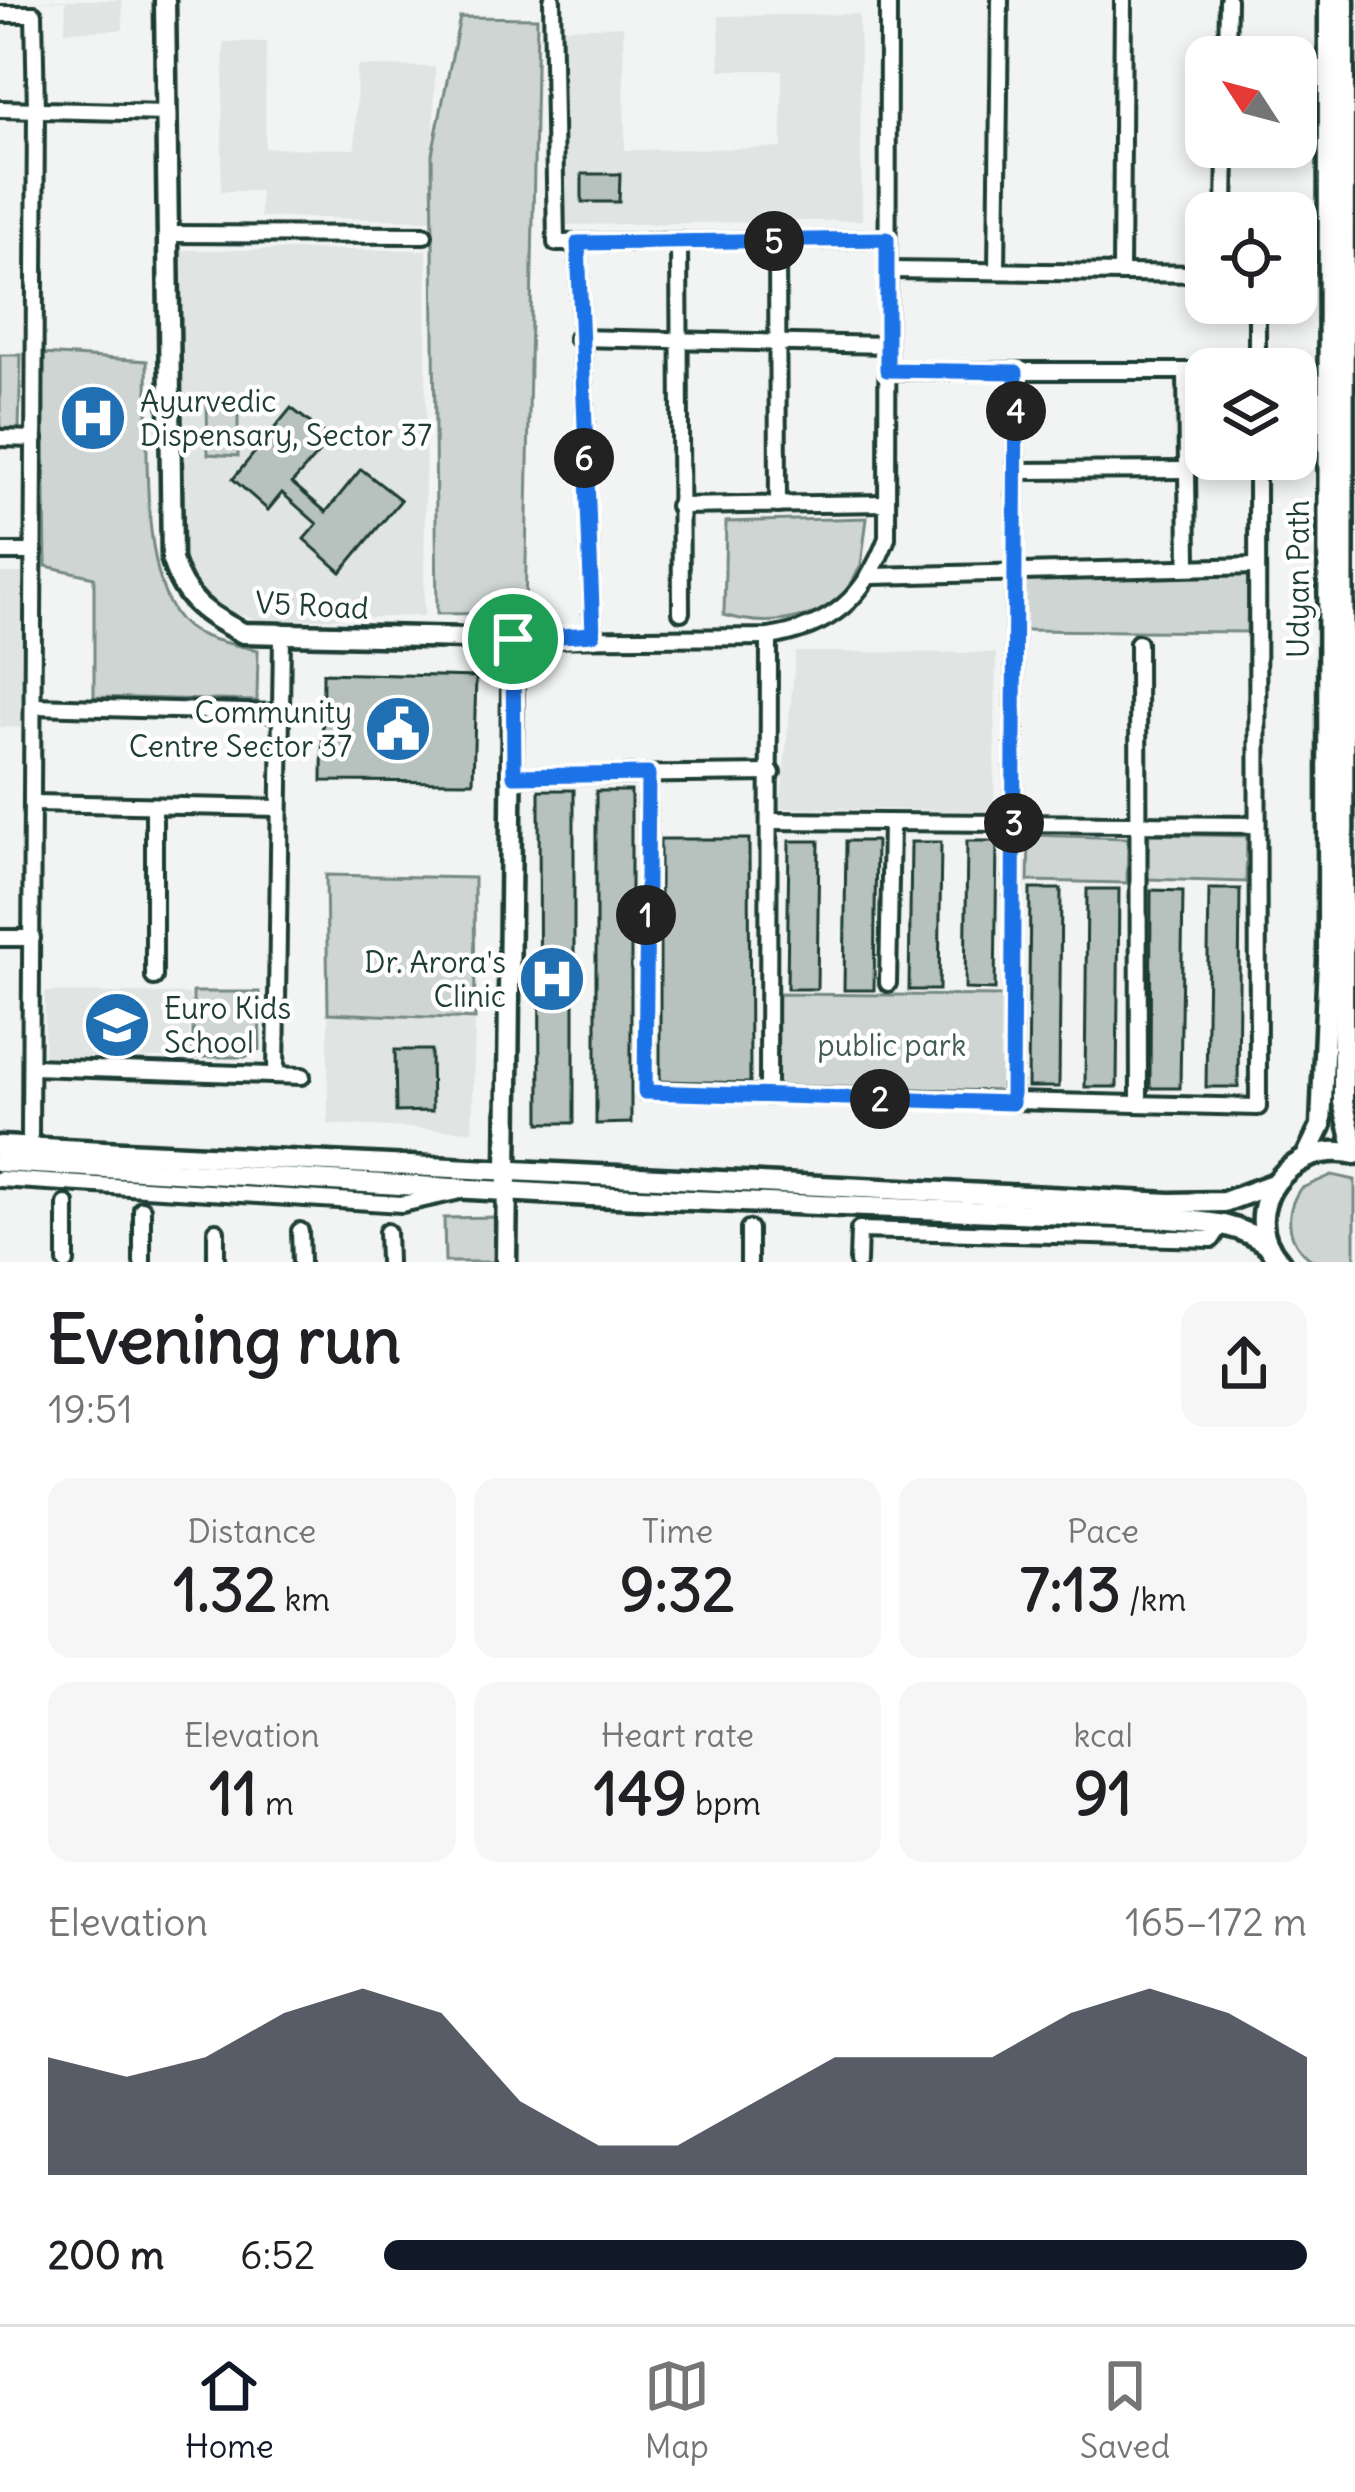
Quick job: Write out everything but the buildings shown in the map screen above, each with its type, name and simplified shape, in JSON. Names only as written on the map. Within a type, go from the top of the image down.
[{"type":"main road","name":"V5 Road","points":[[165,0],[172,560],[179,583],[208,615],[243,633],[513,639]]},
{"type":"main road","name":"Udyan Path","points":[[1306,1155],[1321,1126],[1328,961],[1329,0]]},
{"type":"main road","name":"Udyan Path","points":[[1344,0],[1343,1102],[1355,1152]]},
{"type":"main road","points":[[506,1262],[513,639]]},
{"type":"main road","points":[[1343,1070],[1355,1087]]},
{"type":"main road","points":[[0,1146],[1170,1203],[1224,1202],[1274,1184],[1306,1155],[1355,1152]]},
{"type":"main road","points":[[0,1162],[1223,1223],[1249,1231],[1275,1254]]},
{"type":"main road","points":[[1274,1184],[1264,1211],[1275,1254]]},
{"type":"street","points":[[552,0],[556,243],[887,239]]},
{"type":"street","points":[[513,639],[593,634],[769,637],[804,632],[842,611],[872,577],[887,538],[888,0]]},
{"type":"street","points":[[997,271],[1000,0]]},
{"type":"street","points":[[1121,273],[1123,0]]},
{"type":"street","points":[[1227,36],[1228,0]]},
{"type":"street","points":[[0,14],[34,14],[30,1135]]},
{"type":"street","points":[[0,109],[166,113]]},
{"type":"street","points":[[168,235],[424,236]]},
{"type":"street","points":[[777,241],[778,505]]},
{"type":"street","points":[[679,242],[681,612]]},
{"type":"street","points":[[578,243],[578,338],[593,634]]},
{"type":"street","points":[[887,270],[1185,274]]},
{"type":"street","points":[[578,338],[887,345]]},
{"type":"street","points":[[887,370],[1185,371]]},
{"type":"street","points":[[1012,1103],[1016,372]]},
{"type":"street","points":[[0,438],[35,439]]},
{"type":"street","points":[[1016,471],[1185,470]]},
{"type":"street","points":[[1187,480],[1188,565]]},
{"type":"street","points":[[648,774],[645,1092],[1258,1108],[1257,480]]},
{"type":"street","points":[[678,506],[887,503]]},
{"type":"street","points":[[0,552],[34,552]]},
{"type":"street","points":[[872,577],[1257,566]]},
{"type":"street","points":[[276,1074],[282,637]]},
{"type":"street","points":[[769,637],[769,1096]]},
{"type":"street","points":[[1138,643],[1138,1105]]},
{"type":"street","points":[[34,706],[279,713]]},
{"type":"street","points":[[514,776],[772,772]]},
{"type":"street","points":[[33,803],[278,808]]},
{"type":"street","points":[[154,807],[154,976]]},
{"type":"street","points":[[771,821],[1257,825]]},
{"type":"street","points":[[888,982],[892,824]]},
{"type":"street","points":[[0,938],[32,938]]},
{"type":"street","points":[[32,1067],[302,1076]]},
{"type":"street","points":[[0,1179],[402,1204],[472,1189]]},
{"type":"street","points":[[66,1204],[66,1262]]},
{"type":"street","points":[[142,1209],[142,1262]]},
{"type":"street","points":[[858,1262],[859,1230],[1212,1239],[1223,1223]]},
{"type":"street","points":[[748,1229],[749,1262]]},
{"type":"street","points":[[216,1231],[216,1262]]},
{"type":"street","points":[[300,1231],[301,1262]]},
{"type":"street","points":[[388,1232],[388,1262]]},
{"type":"shaded area","points":[[30,0],[122,0],[123,30],[65,31],[66,1]]},
{"type":"shaded area","points":[[859,14],[862,220],[566,225],[563,28],[623,26],[625,150],[782,148],[782,70],[720,70],[719,16]]},
{"type":"shaded area","points":[[224,42],[266,42],[265,148],[355,149],[357,66],[435,67],[432,220],[260,217],[260,191],[221,191]]},
{"type":"shaded area","points":[[180,250],[427,250],[424,616],[261,620],[218,610],[193,584],[182,552]]},
{"type":"shaded area","points":[[0,573],[24,573],[20,728],[0,727]]},
{"type":"shaded area","points":[[796,652],[996,653],[994,811],[780,808]]},
{"type":"shaded area","name":"Euro Kids School","points":[[45,992],[190,994],[189,1058],[44,1057]]},
{"type":"shaded area","points":[[328,1013],[475,1019],[472,1131],[328,1124]]},
{"type":"green space","points":[[460,17],[537,18],[525,613],[437,614],[432,154]]},
{"type":"green space","points":[[43,354],[147,361],[149,503],[160,577],[171,607],[187,627],[211,639],[258,650],[257,701],[94,697],[94,577],[46,566]]},
{"type":"green space","points":[[0,355],[21,355],[19,429],[0,428]]},
{"type":"green space","points":[[207,401],[238,401],[238,456],[208,454]]},
{"type":"green space","points":[[867,518],[861,566],[836,607],[780,621],[724,615],[726,522]]},
{"type":"green space","points":[[1021,571],[1248,573],[1247,632],[1020,630]]},
{"type":"green space","points":[[1149,834],[1247,836],[1246,882],[1147,879]]},
{"type":"green space","points":[[1029,835],[1128,838],[1127,883],[1028,881]]},
{"type":"green space","points":[[326,875],[474,878],[475,1019],[328,1013]]},
{"type":"green space","points":[[193,992],[259,992],[260,1049],[245,1057],[193,1057]]},
{"type":"green space","name":"public park","points":[[776,994],[1006,996],[1006,1100],[774,1091]]},
{"type":"green space","points":[[1332,1175],[1355,1180],[1355,1261],[1312,1260],[1297,1245],[1290,1228],[1291,1208],[1300,1189]]},
{"type":"green space","points":[[496,1217],[496,1262],[445,1262],[444,1218]]},
{"type":"place","name":"Ayurvedic Dispensary, Sector 37","points":[[93,418]]},
{"type":"place","name":"Community Centre Sector 37","points":[[398,729]]},
{"type":"place","name":"Dr. Arora's Clinic","points":[[552,979]]},
{"type":"place","name":"Euro Kids School","points":[[117,1025]]},
{"type":"route","points":[[887,239],[887,370],[1016,372],[1012,1103],[645,1092],[648,774],[514,776],[513,639],[593,634],[578,338],[578,243],[887,239]]}]
